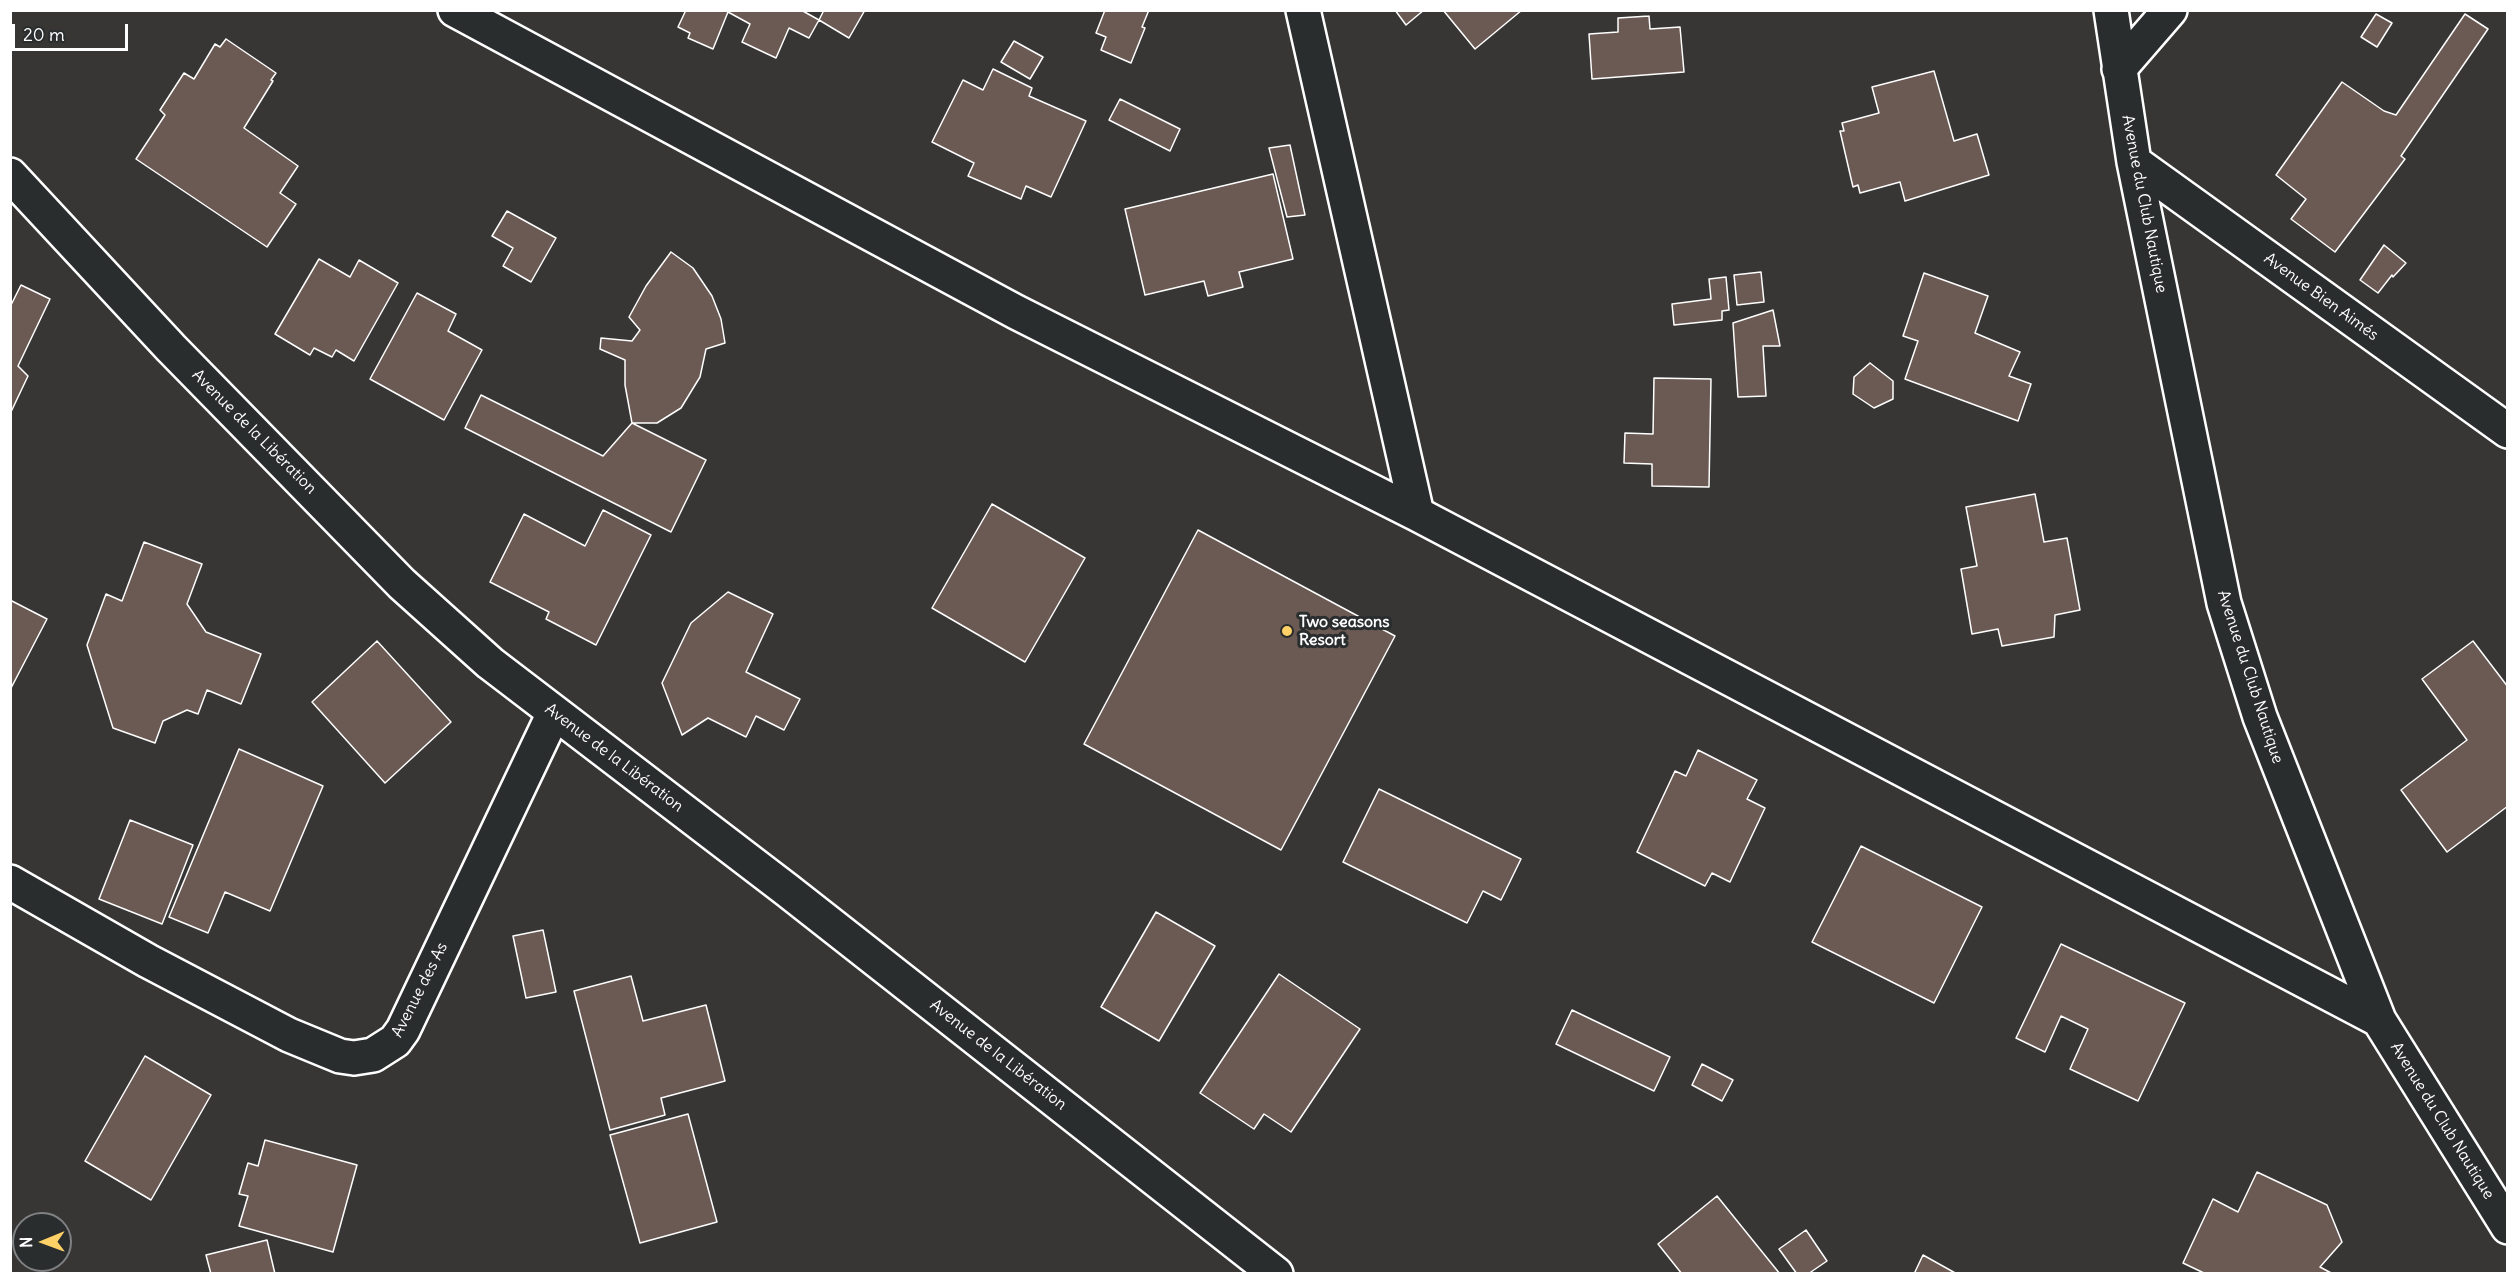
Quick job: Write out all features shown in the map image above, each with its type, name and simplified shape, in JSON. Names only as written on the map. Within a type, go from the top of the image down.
[{"type":"street","points":[[455,10],[1016,312],[1417,514],[2379,1020]]},
{"type":"street","points":[[1304,10],[1417,514]]},
{"type":"street","name":"Avenue du Club Nautique","points":[[2111,10],[2134,162],[2224,603],[2260,717],[2379,1020],[2508,1227]]},
{"type":"street","points":[[2120,69],[2170,10]]},
{"type":"street","name":"Avenue Bien Aimés","points":[[2134,162],[2508,431]]},
{"type":"street","name":"Avenue de la Libération","points":[[10,176],[171,348],[402,584],[490,663],[787,890],[1276,1274]]},
{"type":"street","name":"Avenue des As","points":[[10,882],[157,966],[289,1035],[340,1056],[354,1058],[373,1055],[395,1041],[403,1030],[554,712]]},
{"type":"building","points":[[686,10],[801,10],[819,20],[809,38],[789,28],[776,58],[742,42],[750,24],[728,12],[713,49],[688,38],[690,33],[678,27]]},
{"type":"building","points":[[824,10],[865,10],[849,38],[819,20]]},
{"type":"building","points":[[1105,10],[1149,10],[1142,27],[1145,28],[1131,63],[1101,50],[1106,37],[1096,33]]},
{"type":"building","points":[[1395,10],[1424,10],[1406,25]]},
{"type":"building","points":[[1443,10],[1522,10],[1475,49]]},
{"type":"building","points":[[2376,14],[2392,23],[2377,47],[2361,37]]},
{"type":"building","points":[[2465,14],[2488,29],[2401,156],[2405,159],[2335,252],[2291,219],[2306,199],[2276,175],[2342,82],[2384,111],[2396,115]]},
{"type":"building","points":[[1649,16],[1650,29],[1680,27],[1684,72],[1592,79],[1589,34],[1618,32],[1618,18]]},
{"type":"building","points":[[226,39],[276,73],[244,128],[298,166],[280,193],[296,204],[267,247],[136,159],[165,115],[160,110],[184,73],[194,79],[215,44],[220,47]]},
{"type":"building","points":[[1014,41],[1043,57],[1030,79],[1001,62]]},
{"type":"building","points":[[993,69],[1032,88],[1029,96],[1086,121],[1051,197],[1026,186],[1021,199],[968,176],[974,163],[932,142],[963,80],[983,90]]},
{"type":"building","points":[[1934,71],[1954,141],[1977,134],[1989,175],[1905,201],[1900,182],[1860,193],[1858,185],[1853,187],[1840,131],[1844,131],[1842,123],[1879,113],[1872,87]]},
{"type":"building","points":[[1120,99],[1180,129],[1170,151],[1109,120]]},
{"type":"building","points":[[1290,145],[1305,215],[1287,217],[1269,148]]},
{"type":"building","points":[[1273,174],[1293,259],[1239,272],[1243,287],[1208,296],[1204,281],[1145,295],[1125,209]]},
{"type":"building","points":[[507,211],[556,238],[531,282],[503,266],[513,248],[492,236]]},
{"type":"building","points":[[2384,245],[2406,263],[2393,277],[2392,275],[2378,293],[2360,280]]},
{"type":"building","points":[[671,252],[693,268],[712,296],[721,319],[725,343],[706,349],[700,377],[681,408],[657,423],[632,423],[625,385],[625,360],[600,349],[601,338],[632,341],[640,330],[629,317],[646,286]]},
{"type":"building","points":[[319,259],[350,277],[359,260],[398,283],[354,361],[336,350],[332,357],[314,348],[310,355],[275,334]]},
{"type":"building","points":[[1761,272],[1764,302],[1737,305],[1734,275]]},
{"type":"building","points":[[1924,273],[1988,296],[1975,333],[2020,352],[2009,376],[2031,384],[2018,421],[1905,379],[1918,341],[1903,336]]},
{"type":"building","points":[[1726,277],[1729,310],[1722,311],[1722,320],[1674,325],[1672,304],[1711,299],[1709,279]]},
{"type":"building","points":[[21,285],[50,299],[18,366],[28,376],[10,414],[10,307]]},
{"type":"building","points":[[417,293],[456,314],[448,331],[482,350],[444,420],[370,379]]},
{"type":"building","points":[[1773,310],[1780,346],[1763,346],[1766,396],[1738,397],[1733,323]]},
{"type":"building","points":[[1870,363],[1893,381],[1893,399],[1874,408],[1853,394],[1854,377]]},
{"type":"building","points":[[1654,378],[1711,379],[1709,487],[1652,486],[1652,464],[1624,463],[1625,433],[1653,434]]},
{"type":"building","points":[[481,395],[603,456],[632,423],[706,460],[671,532],[465,428]]},
{"type":"building","points":[[2035,494],[2044,542],[2067,538],[2080,610],[2055,615],[2054,637],[2002,646],[1998,629],[1972,634],[1961,569],[1977,566],[1966,507]]},
{"type":"building","points":[[992,504],[1085,558],[1025,662],[932,608]]},
{"type":"building","points":[[603,510],[651,535],[596,645],[546,619],[549,612],[490,582],[524,514],[585,546]]},
{"type":"building","points":[[1198,530],[1395,636],[1281,850],[1084,744]]},
{"type":"building","points":[[144,542],[202,564],[187,604],[206,632],[261,654],[241,704],[207,690],[198,714],[187,710],[163,721],[155,743],[113,728],[87,645],[106,594],[122,601]]},
{"type":"building","points":[[728,592],[773,614],[746,672],[800,699],[784,730],[756,716],[746,737],[708,718],[682,735],[662,683],[691,623]]},
{"type":"building","points":[[10,600],[47,619],[10,690]]},
{"type":"building","points":[[377,641],[451,722],[385,783],[312,702]]},
{"type":"building","points":[[2473,641],[2508,687],[2508,806],[2447,852],[2401,790],[2467,740],[2422,679]]},
{"type":"building","points":[[239,749],[323,786],[270,911],[225,892],[208,933],[169,917]]},
{"type":"building","points":[[1698,750],[1757,780],[1747,799],[1765,808],[1730,882],[1712,873],[1705,886],[1637,852],[1675,771],[1686,776]]},
{"type":"building","points":[[1379,789],[1521,859],[1501,900],[1483,891],[1467,923],[1343,862]]},
{"type":"building","points":[[130,820],[193,845],[162,924],[99,899]]},
{"type":"building","points":[[1861,846],[1982,907],[1934,1003],[1812,942]]},
{"type":"building","points":[[1156,912],[1215,946],[1159,1041],[1101,1007]]},
{"type":"building","points":[[543,930],[556,992],[526,998],[513,936]]},
{"type":"building","points":[[2061,944],[2185,1003],[2138,1101],[2070,1069],[2088,1029],[2061,1016],[2045,1052],[2016,1038]]},
{"type":"building","points":[[1279,974],[1360,1029],[1291,1132],[1264,1114],[1254,1129],[1200,1093]]},
{"type":"building","points":[[631,976],[643,1021],[706,1005],[725,1081],[661,1098],[665,1115],[610,1130],[574,991]]},
{"type":"building","points":[[1572,1010],[1670,1057],[1654,1091],[1556,1044]]},
{"type":"building","points":[[145,1056],[211,1095],[151,1200],[85,1161]]},
{"type":"building","points":[[1702,1064],[1733,1080],[1722,1101],[1692,1085]]},
{"type":"building","points":[[688,1114],[717,1222],[640,1243],[610,1135]]},
{"type":"building","points":[[265,1140],[357,1165],[333,1252],[239,1226],[248,1196],[239,1194],[248,1163],[258,1166]]},
{"type":"building","points":[[2257,1172],[2327,1205],[2342,1242],[2320,1267],[2333,1274],[2206,1274],[2183,1263],[2213,1199],[2238,1212]]},
{"type":"building","points":[[1717,1196],[1780,1274],[1682,1274],[1658,1244]]},
{"type":"building","points":[[1806,1230],[1827,1261],[1808,1274],[1797,1274],[1779,1249]]},
{"type":"building","points":[[267,1240],[275,1274],[211,1274],[206,1255]]},
{"type":"building","points":[[1923,1255],[1957,1274],[1914,1274]]},
{"type":"place","name":"Two seasons Resort","points":[[1287,631]]}]
